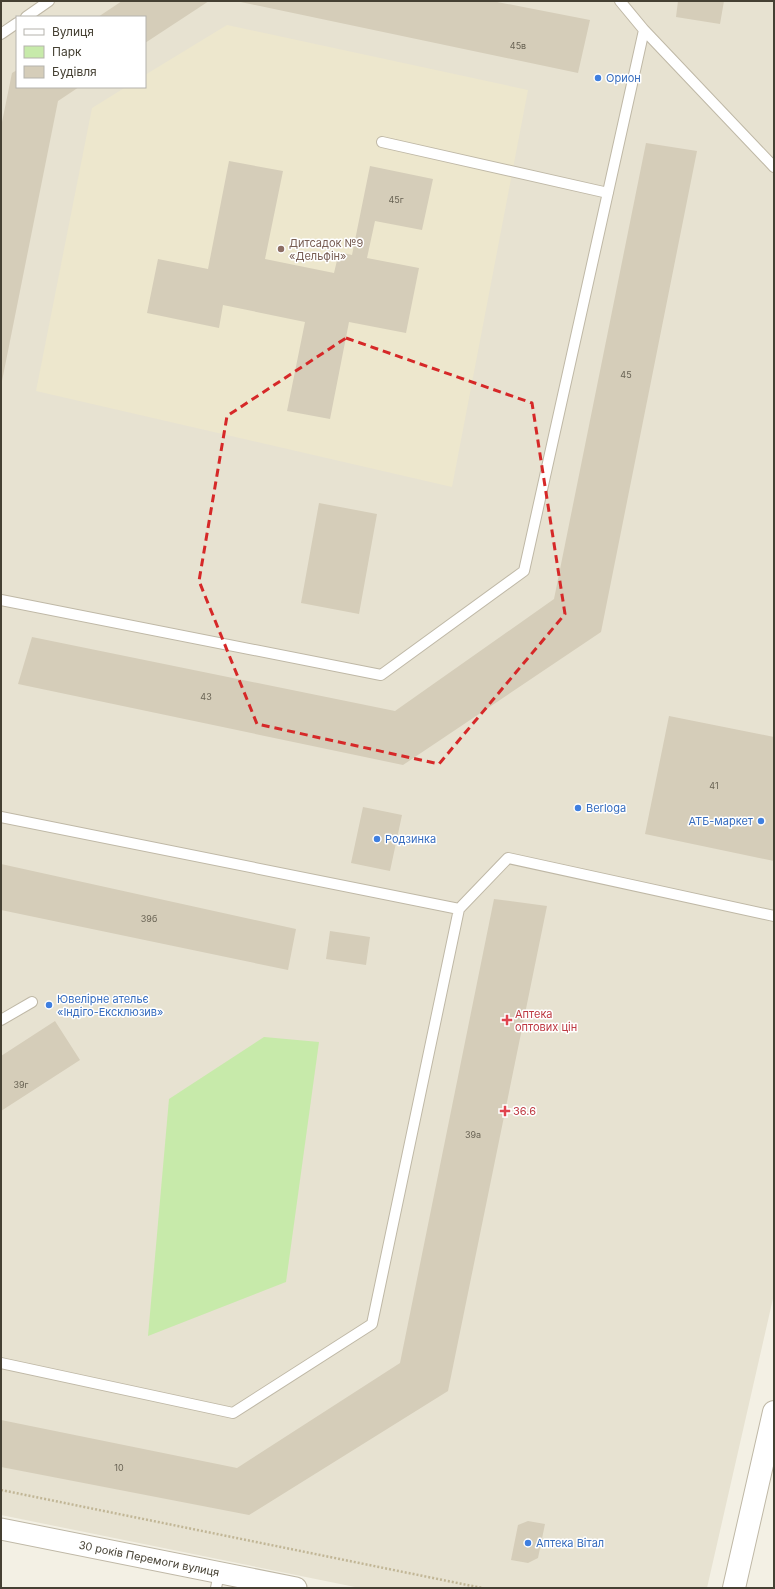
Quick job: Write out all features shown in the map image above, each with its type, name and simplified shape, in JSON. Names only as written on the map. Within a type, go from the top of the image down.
[{"type":"street","points":[[734,1588],[774,1412]]},
{"type":"street","name":"30 років Перемоги вулиця","points":[[1,1529],[218,1580],[296,1588]]},
{"type":"lane","points":[[27,16],[49,1]]},
{"type":"lane","points":[[620,1],[644,30],[774,167]]},
{"type":"lane","points":[[1,34],[16,24]]},
{"type":"lane","points":[[1,600],[381,674],[524,571],[644,30]]},
{"type":"lane","points":[[382,142],[608,193]]},
{"type":"lane","points":[[1,816],[459,908]]},
{"type":"lane","points":[[1,1363],[233,1413],[372,1324],[459,908],[508,858],[774,916]]},
{"type":"lane","points":[[1,1020],[32,1002]]},
{"type":"path","points":[[1,1490],[482,1588]]},
{"type":"highlighted area","points":[[346,338],[532,403],[565,614],[439,764],[257,724],[199,581],[227,416]]},
{"type":"shaded area","points":[[1,1],[774,1],[774,1294],[707,1588],[360,1588],[1,1515]]},
{"type":"shaded area","name":"Дитсадок №9 «Дельфiн»","points":[[227,25],[528,90],[452,487],[36,391],[92,108],[124,88],[146,88],[146,74]]},
{"type":"green space","points":[[264,1037],[319,1042],[286,1282],[148,1336],[169,1099]]},
{"type":"building","points":[[122,1],[209,1],[146,42],[146,16],[100,16]]},
{"type":"building","points":[[236,1],[492,1],[590,20],[578,73]]},
{"type":"building","points":[[678,1],[724,1],[720,24],[676,17]]},
{"type":"building","points":[[16,71],[16,88],[78,88],[58,101],[2,381],[1,127],[12,73]]},
{"type":"building","points":[[646,143],[697,151],[601,632],[403,765],[18,684],[32,637],[395,711],[554,599]]},
{"type":"building","points":[[229,161],[283,171],[265,259],[334,273],[339,252],[352,255],[370,166],[433,179],[422,230],[375,221],[367,258],[419,268],[406,333],[349,322],[330,419],[287,411],[305,322],[223,305],[219,328],[147,313],[158,259],[208,269]]},
{"type":"building","points":[[319,503],[377,514],[359,614],[301,603]]},
{"type":"building","points":[[669,716],[774,737],[774,861],[645,834]]},
{"type":"building","name":"Родзинка","points":[[363,807],[402,815],[390,871],[351,863]]},
{"type":"building","points":[[1,864],[296,929],[288,970],[1,910]]},
{"type":"building","points":[[494,899],[547,906],[448,1391],[249,1515],[1,1467],[1,1420],[237,1468],[400,1363]]},
{"type":"building","points":[[330,931],[370,937],[366,965],[326,959]]},
{"type":"building","points":[[55,1021],[80,1060],[1,1111],[1,1056]]},
{"type":"building","points":[[528,1521],[545,1524],[538,1558],[528,1563],[511,1560],[518,1525]]},
{"type":"place","name":"Орион","points":[[598,78]]},
{"type":"place","name":"Дитсадок №9 «Дельфiн»","points":[[281,249]]},
{"type":"place","name":"Berloga","points":[[578,808]]},
{"type":"place","name":"АТБ-маркет","points":[[761,821]]},
{"type":"place","name":"Родзинка","points":[[377,839]]},
{"type":"place","name":"Ювелірне ательє «Індіго-Ексклюзив»","points":[[49,1005]]},
{"type":"place","name":"Аптека оптових цін","points":[[507,1020]]},
{"type":"place","name":"36.6","points":[[505,1111]]},
{"type":"place","name":"Аптека Вітал","points":[[528,1543]]}]
